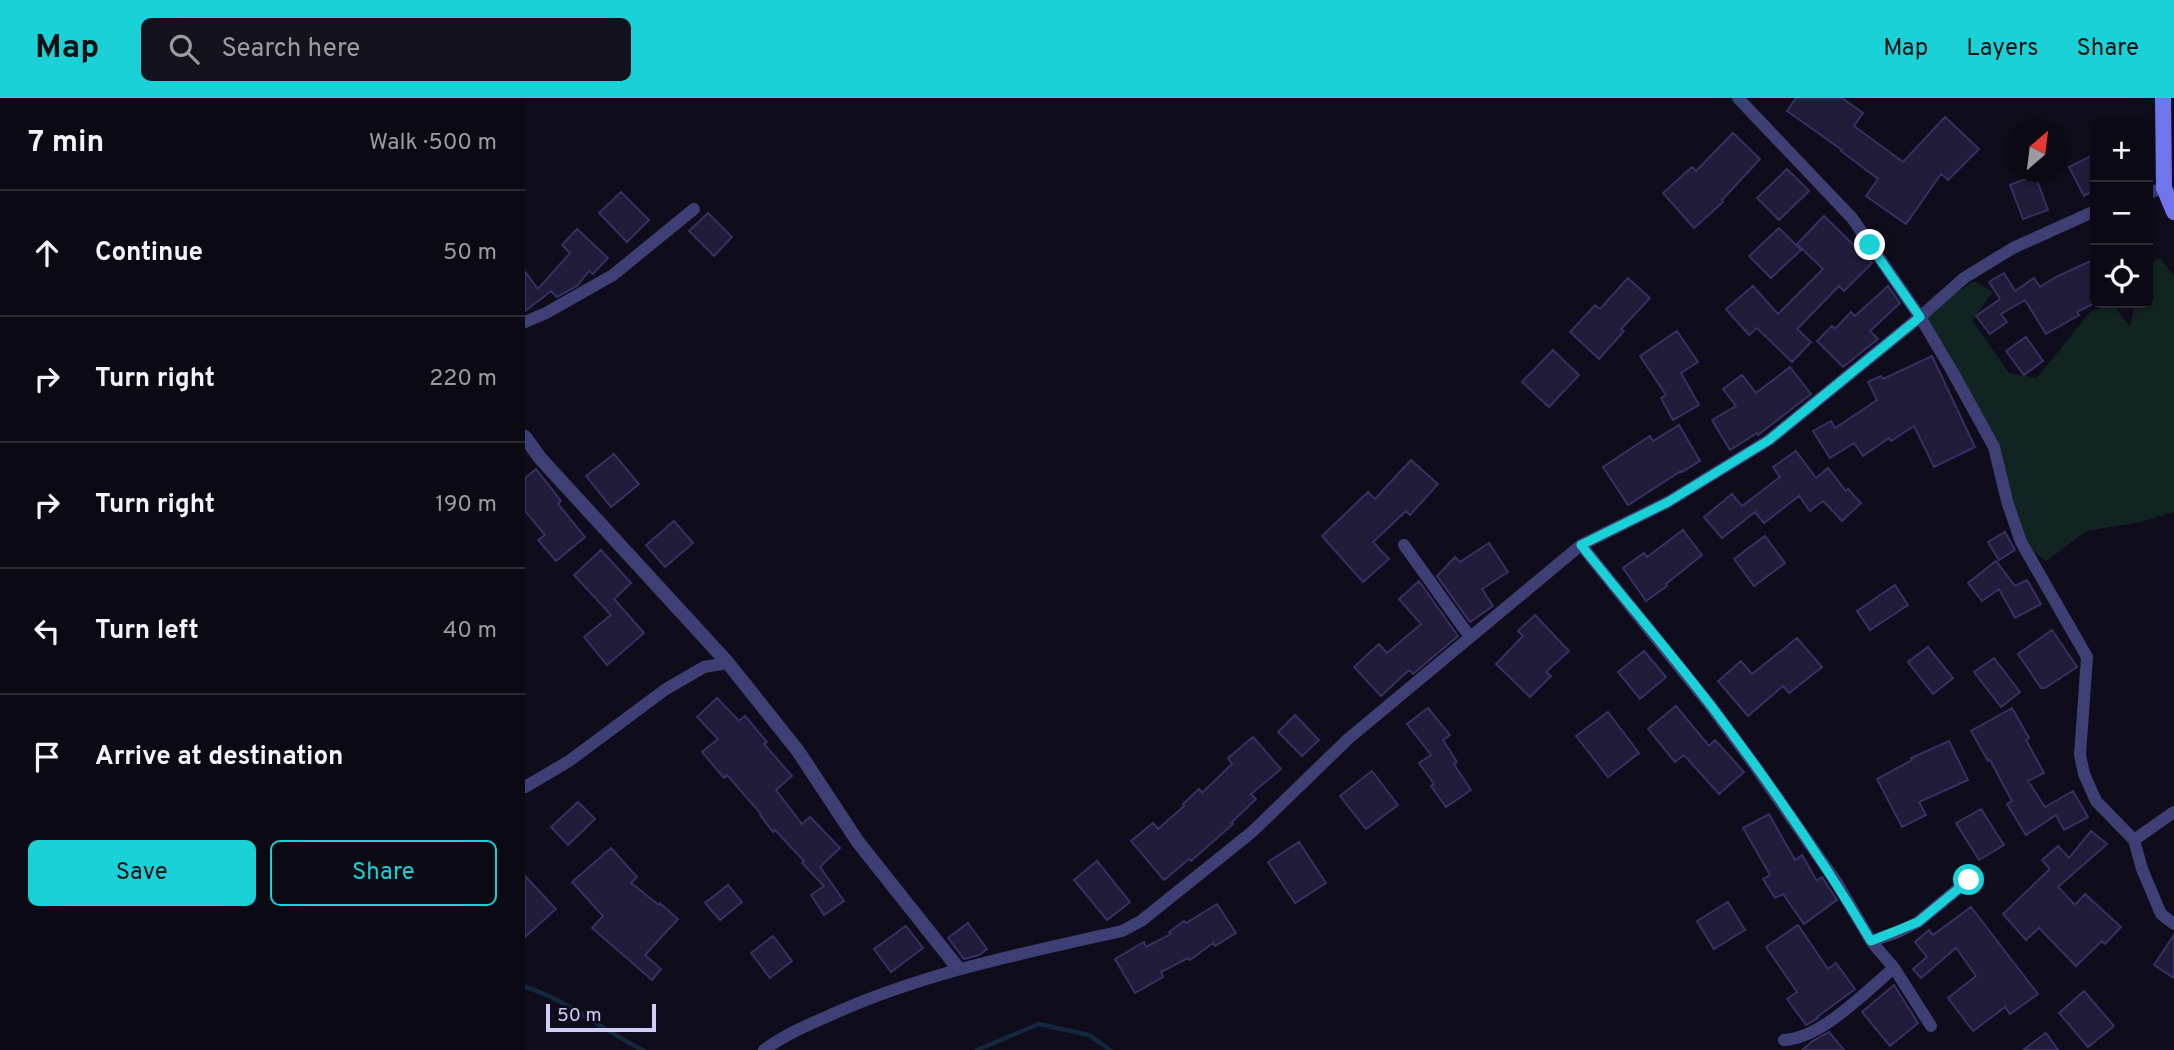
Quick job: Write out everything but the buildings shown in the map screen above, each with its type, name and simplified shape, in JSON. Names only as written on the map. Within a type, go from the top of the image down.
[{"type":"main road","points":[[2163,98],[2164,188],[2174,212]]},
{"type":"street","points":[[1738,98],[1852,218],[1920,317],[1993,447],[2021,542],[2087,656],[2080,755],[2084,774],[2096,801],[2134,840],[2142,869],[2161,914],[2174,924]]},
{"type":"street","points":[[2153,191],[2164,188]]},
{"type":"street","points":[[525,322],[613,275],[694,209]]},
{"type":"street","points":[[764,1050],[783,1037],[871,997],[958,968],[1122,931],[1142,921],[1252,832],[1348,739],[1581,545],[1668,502],[1769,440],[1964,278],[2013,247],[2090,213]]},
{"type":"street","points":[[525,437],[540,458],[728,663],[798,751],[859,842],[958,968]]},
{"type":"street","points":[[1403,545],[1470,638]]},
{"type":"street","points":[[1581,545],[1710,705],[1753,763],[1837,883],[1871,941],[1894,968],[1931,1026]]},
{"type":"street","points":[[525,787],[569,761],[666,689],[705,667],[728,663]]},
{"type":"street","points":[[2134,840],[2174,812]]},
{"type":"street","points":[[1871,941],[1918,922],[1969,880]]},
{"type":"street","points":[[1784,1040],[1798,1040],[1826,1024],[1894,968]]},
{"type":"green space","points":[[2160,258],[2174,276],[2174,512],[2140,522],[2087,531],[2046,561],[2021,542],[1994,447],[1920,317],[1974,281],[1993,292],[1972,320],[2009,373],[2037,378],[2090,312],[2102,308],[2116,308],[2130,327],[2134,308],[2153,308],[2153,262]]},
{"type":"waterway","points":[[525,987],[571,1008],[643,1050]]},
{"type":"waterway","points":[[977,1050],[1039,1024],[1089,1035],[1110,1050]]},
{"type":"route","points":[[1870,245],[1920,317],[1769,440],[1668,502],[1581,545],[1710,705],[1753,763],[1837,883],[1871,941],[1918,922],[1969,880]]}]
